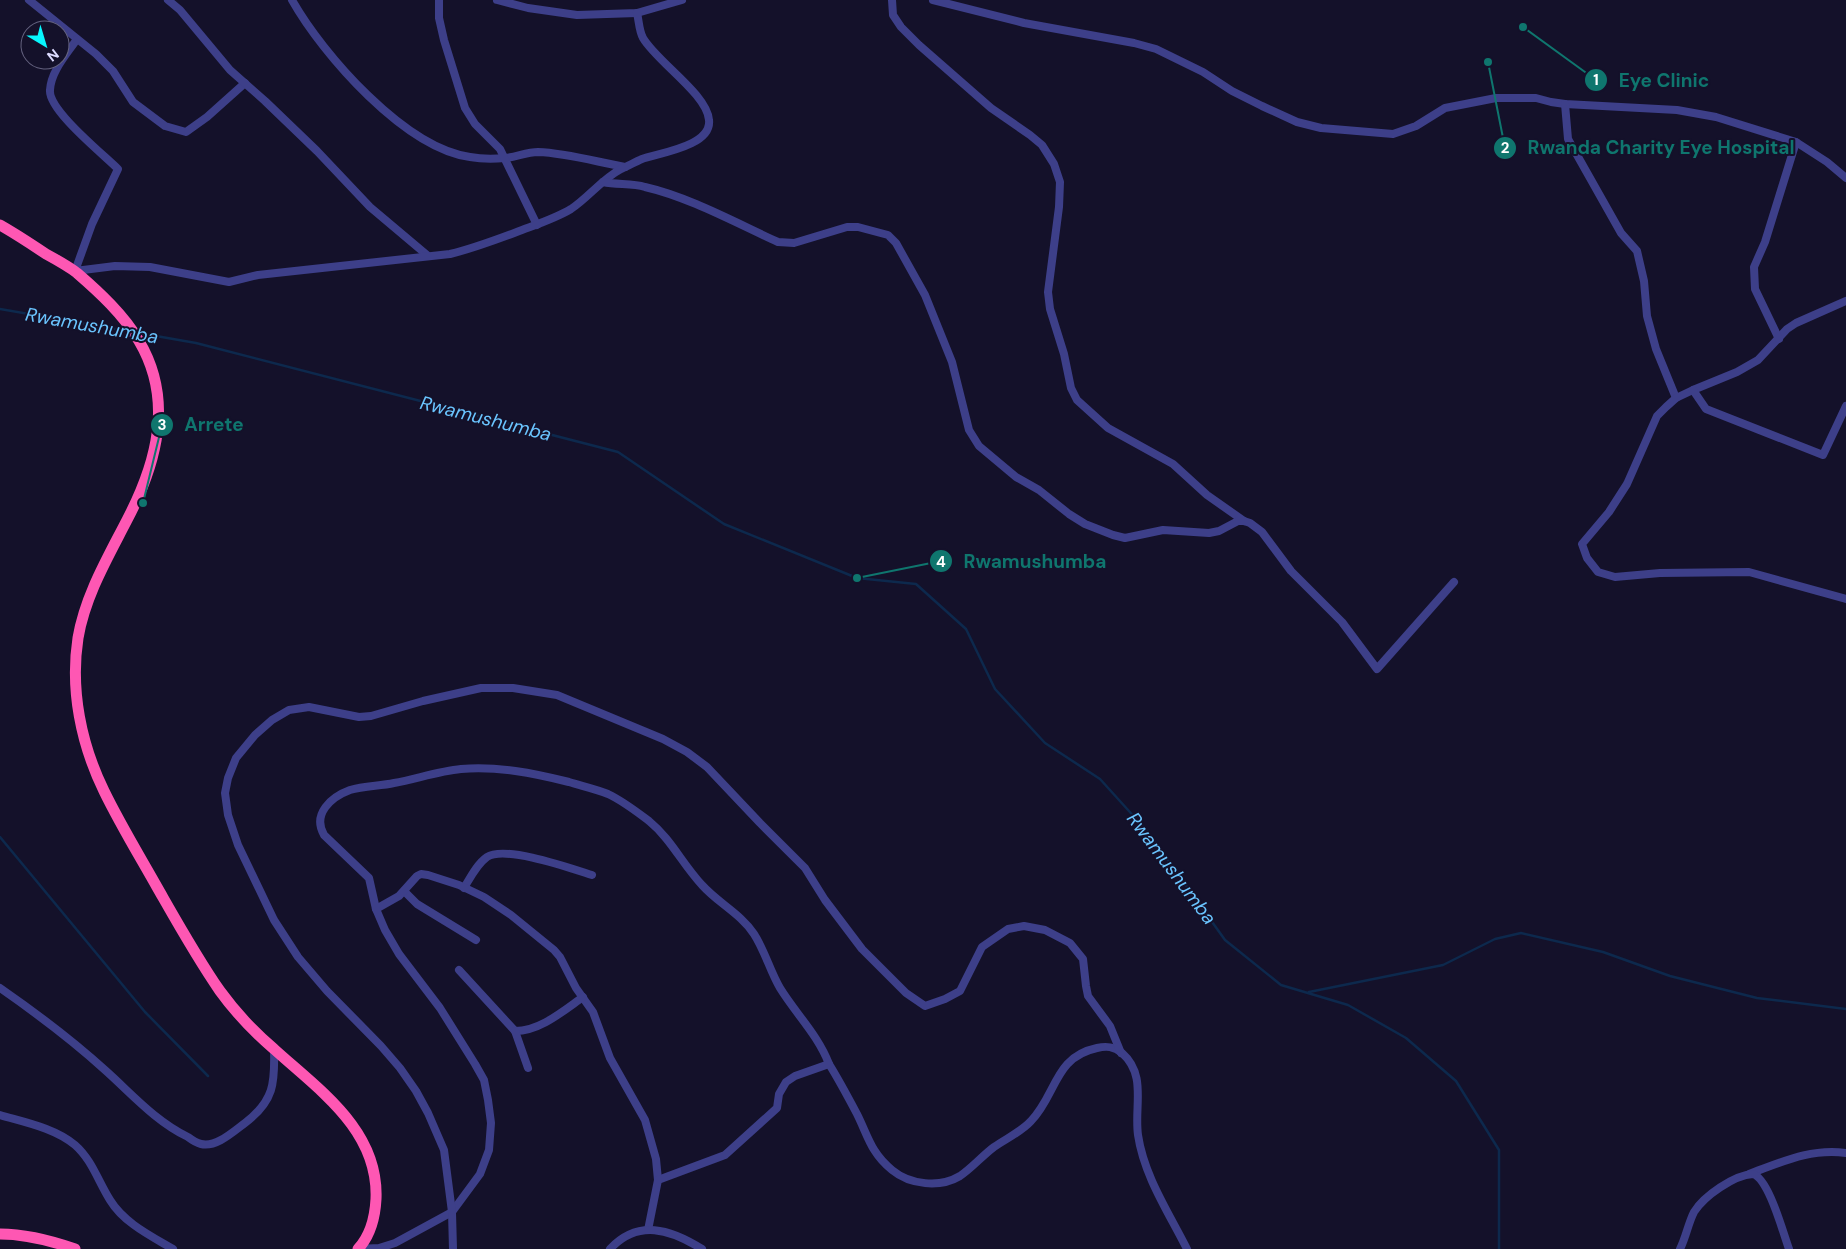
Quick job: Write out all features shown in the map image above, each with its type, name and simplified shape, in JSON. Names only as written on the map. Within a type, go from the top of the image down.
[{"type":"highway","points":[[0,225],[75,271],[114,309],[139,341],[156,382],[157,438],[152,462],[141,494],[105,563],[87,604],[78,637],[77,694],[83,739],[92,766],[105,794],[198,958],[236,1011],[274,1050],[339,1107],[364,1143],[374,1169],[377,1186],[376,1207],[372,1226],[363,1244],[358,1249]]},
{"type":"highway","points":[[0,1234],[26,1237],[74,1249]]},
{"type":"street","points":[[29,0],[96,54],[113,71],[133,102],[165,126],[186,132],[207,117],[245,83]]},
{"type":"street","points":[[168,0],[180,10],[230,70],[317,151],[370,207],[427,255]]},
{"type":"street","points":[[292,0],[300,14],[335,61],[368,96],[396,120],[447,152],[471,157],[504,158],[537,152],[625,167]]},
{"type":"street","points":[[439,0],[439,18],[444,40],[465,108],[475,124],[500,150],[537,225]]},
{"type":"street","points":[[497,0],[528,8],[577,15],[637,13],[682,0]]},
{"type":"street","points":[[892,0],[893,15],[901,27],[991,108],[1042,144],[1054,164],[1060,182],[1059,207],[1048,292],[1050,309],[1064,354],[1071,388],[1077,400],[1108,428],[1174,464],[1207,495],[1262,532],[1291,571],[1342,622],[1377,669],[1454,582]]},
{"type":"street","points":[[932,0],[1024,23],[1134,43],[1156,49],[1203,72],[1232,91],[1262,106],[1297,122],[1321,128],[1393,134],[1416,126],[1445,108],[1496,98],[1536,98],[1565,104],[1677,110],[1732,122],[1796,142],[1827,162],[1846,178]]},
{"type":"street","points":[[78,39],[56,71],[49,91],[54,104],[69,123],[118,168],[92,224],[75,271],[115,266],[150,267],[229,282],[258,275],[427,255],[450,254],[472,249],[537,225],[571,209],[603,182],[625,167],[642,159],[690,145],[701,137],[709,126],[709,119],[699,99],[650,48],[642,36],[637,13]]},
{"type":"street","points":[[1565,104],[1568,139],[1621,233],[1637,251],[1644,281],[1646,316],[1656,349],[1676,398]]},
{"type":"street","points":[[1779,339],[1755,289],[1754,267],[1765,242],[1796,142]]},
{"type":"street","points":[[603,182],[642,186],[674,195],[778,242],[794,243],[847,227],[858,227],[888,235],[896,243],[925,295],[935,318],[952,362],[973,439],[1016,477],[1039,490],[1085,524],[1125,538],[1163,530],[1209,533],[1219,531],[1238,521],[1244,521]]},
{"type":"street","points":[[1846,301],[1796,323],[1758,360],[1737,372],[1676,398],[1657,416],[1627,484],[1609,512],[1582,544],[1587,558],[1598,572],[1615,577],[1660,572],[1750,572],[1846,598]]},
{"type":"street","points":[[1693,390],[1706,409],[1823,454],[1846,406]]},
{"type":"street","points":[[453,1249],[452,1212],[444,1150],[428,1113],[416,1091],[382,1046],[327,991],[298,957],[274,920],[238,845],[228,815],[225,793],[228,778],[236,758],[272,720],[289,710],[308,707],[359,717],[371,716],[423,701],[481,688],[513,688],[557,694],[663,739],[687,752],[707,767],[806,868],[840,922],[862,949],[906,993],[925,1006],[960,991],[982,947],[1008,929],[1024,926],[1045,930],[1070,943],[1083,959],[1088,996],[1110,1026],[1122,1053],[1131,1064],[1136,1077],[1139,1090],[1138,1136],[1144,1158],[1156,1188],[1187,1249]]},
{"type":"street","points":[[358,1249],[380,1248],[395,1244],[452,1212],[480,1174],[489,1150],[491,1123],[484,1080],[440,1008],[399,954],[385,930],[376,909],[369,878],[339,851],[324,835],[320,826],[322,812],[332,799],[353,789],[385,785],[459,769],[490,768],[510,770],[542,776],[609,794],[650,822],[670,842],[690,872],[703,887],[743,921],[754,934],[780,988],[818,1040],[848,1097],[870,1145],[893,1171],[906,1178],[921,1183],[933,1183],[948,1181],[958,1177],[987,1152],[1032,1120],[1047,1100],[1064,1066],[1074,1057],[1094,1049],[1106,1047],[1113,1048],[1122,1053]]},
{"type":"street","points":[[464,888],[478,866],[493,854],[520,855],[592,875]]},
{"type":"street","points":[[376,909],[390,902],[421,874],[428,875],[484,897],[511,915],[560,957],[593,1012],[610,1058],[645,1120],[656,1159],[658,1180],[648,1230]]},
{"type":"street","points":[[404,891],[417,904],[476,940]]},
{"type":"street","points":[[459,970],[515,1031],[528,1068]]},
{"type":"street","points":[[0,988],[67,1038],[160,1120],[177,1132],[201,1144],[208,1144],[228,1135],[249,1120],[264,1104],[273,1089],[275,1078],[274,1050]]},
{"type":"street","points":[[515,1031],[524,1031],[539,1026],[583,998]]},
{"type":"street","points":[[658,1180],[725,1155],[777,1108],[779,1094],[786,1082],[795,1076],[829,1064]]},
{"type":"street","points":[[0,1115],[59,1135],[74,1144],[95,1169],[110,1199],[119,1211],[142,1230],[173,1249]]},
{"type":"street","points":[[1680,1249],[1694,1212],[1701,1203],[1731,1181],[1791,1158],[1828,1151],[1846,1153]]},
{"type":"street","points":[[1748,1174],[1756,1174],[1761,1179],[1789,1249]]},
{"type":"street","points":[[610,1249],[618,1240],[633,1232],[648,1230],[665,1232],[702,1249]]},
{"type":"waterway","name":"Rwamushumba","points":[[0,309],[127,331]]},
{"type":"waterway","name":"Rwamushumba","points":[[139,333],[196,343],[618,452],[724,524],[857,578],[916,584],[966,629],[995,689],[1045,743],[1100,779],[1147,831],[1225,940],[1281,985],[1348,1005],[1406,1038],[1456,1081],[1499,1150],[1499,1249]]},
{"type":"waterway","points":[[0,837],[145,1012],[208,1076]]},
{"type":"waterway","points":[[1309,992],[1443,965],[1495,939],[1521,933],[1603,952],[1670,976],[1757,998],[1846,1009]]},
{"type":"place","name":"Eye Clinic","points":[[1523,27]]},
{"type":"place","name":"Rwanda Charity Eye Hospital","points":[[1488,62]]},
{"type":"place","name":"Arrete","points":[[143,503]]},
{"type":"place","name":"Rwamushumba","points":[[857,578]]}]
